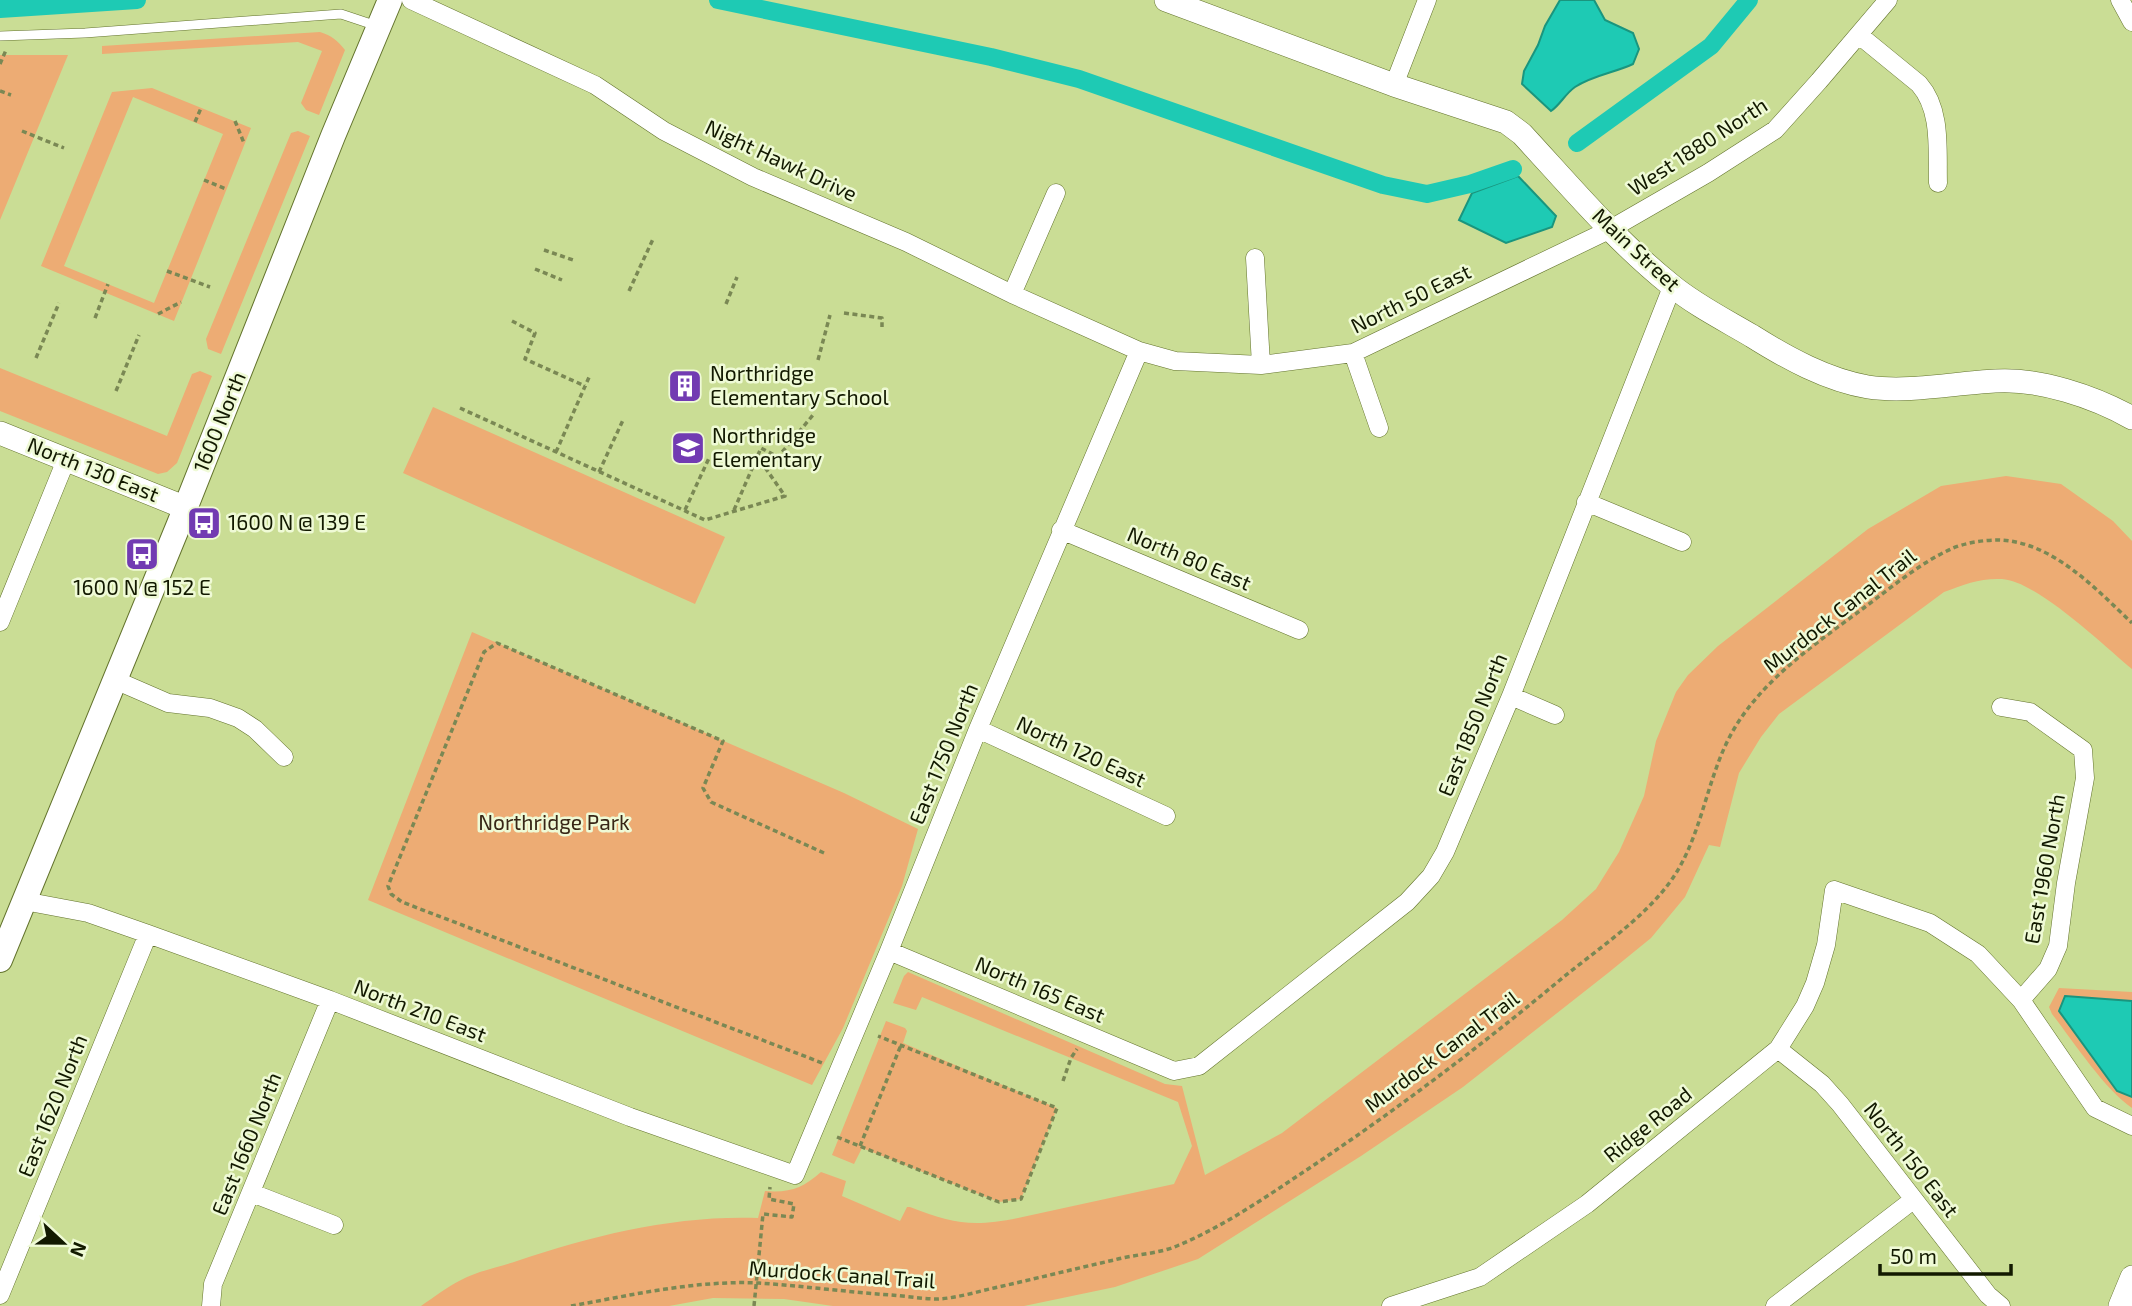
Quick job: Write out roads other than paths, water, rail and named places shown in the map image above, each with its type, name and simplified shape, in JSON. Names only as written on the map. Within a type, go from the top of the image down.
[{"type":"main road","name":"1600 North","points":[[0,960],[186,508],[333,136],[390,0]]},
{"type":"street","name":"Night Hawk Drive","points":[[411,0],[595,85],[664,131],[752,177],[906,242],[1012,294],[1139,351]]},
{"type":"street","name":"Main Street","points":[[1166,0],[1394,85],[1506,122],[1522,134],[1609,230],[1672,287],[1779,353],[1841,380],[1869,387],[1896,388],[1999,380],[2033,383],[2113,408],[2132,418]]},
{"type":"street","points":[[1394,85],[1427,0]]},
{"type":"street","name":"West 1880 North","points":[[1609,230],[1708,173],[1775,130],[1888,0]]},
{"type":"street","points":[[2120,0],[2132,22]]},
{"type":"street","points":[[1859,34],[1927,93],[1936,128],[1938,183]]},
{"type":"street","points":[[1012,294],[1056,193]]},
{"type":"street","name":"North 50 East","points":[[1139,351],[1175,361],[1261,365],[1353,352],[1609,230]]},
{"type":"street","points":[[1255,258],[1261,365]]},
{"type":"street","name":"East 1850 North","points":[[1174,1071],[1199,1066],[1406,902],[1430,876],[1446,852],[1511,696],[1672,287]]},
{"type":"street","name":"East 1750 North","points":[[795,1175],[1061,530],[1139,351]]},
{"type":"street","points":[[1353,352],[1379,428]]},
{"type":"street","name":"North 130 East","points":[[0,433],[186,508]]},
{"type":"street","points":[[0,622],[66,460]]},
{"type":"street","points":[[1586,502],[1682,542]]},
{"type":"street","name":"North 80 East","points":[[1061,530],[1299,630]]},
{"type":"street","points":[[115,680],[168,703],[210,708],[238,718],[255,729],[284,757]]},
{"type":"street","points":[[1511,696],[1555,715]]},
{"type":"street","name":"East 1960 North","points":[[2001,707],[2030,712],[2083,750],[2085,778],[2057,946],[2048,970],[2021,1000]]},
{"type":"street","name":"North 120 East","points":[[978,729],[1166,816]]},
{"type":"street","name":"Ridge Road","points":[[1391,1306],[1480,1277],[1587,1204],[1778,1049],[1805,1006],[1815,983],[1826,945],[1835,890],[1930,923],[1978,954],[2021,1000]]},
{"type":"street","name":"North 210 East","points":[[24,901],[88,913],[148,934],[330,1000],[617,1112],[795,1175]]},
{"type":"street","name":"East 1620 North","points":[[0,1295],[148,934]]},
{"type":"street","name":"North 165 East","points":[[889,951],[1174,1071]]},
{"type":"street","name":"East 1660 North","points":[[211,1306],[213,1284],[330,1000]]},
{"type":"street","points":[[2021,1000],[2095,1108],[2132,1126]]},
{"type":"street","name":"North 150 East","points":[[1778,1049],[1822,1084],[1840,1104],[1988,1296],[2001,1306]]},
{"type":"street","points":[[252,1193],[334,1225]]},
{"type":"street","points":[[1775,1306],[1913,1200]]},
{"type":"street","points":[[2120,1306],[2132,1276]]},
{"type":"lane","points":[[0,36],[99,32],[341,14],[379,27]]},
{"type":"water","points":[[1560,0],[1594,0],[1605,20],[1633,33],[1639,49],[1633,64],[1582,83],[1571,90],[1551,111],[1522,84],[1524,71]]},
{"type":"water","points":[[1518,176],[1556,216],[1552,227],[1506,243],[1459,220],[1472,193]]},
{"type":"water","points":[[2065,996],[2132,1001],[2132,1097],[2117,1091],[2059,1011]]},
{"type":"waterway","points":[[0,9],[137,0]]},
{"type":"waterway","points":[[718,0],[991,57],[1079,79],[1383,185],[1427,194],[1470,184],[1513,169]]},
{"type":"waterway","points":[[1577,143],[1711,46],[1749,0]]},
{"type":"place","name":"Northridge Elementary School","points":[[685,386]]},
{"type":"place","name":"Northridge Elementary","points":[[688,448]]},
{"type":"place","name":"1600 N @ 139 E","points":[[204,523]]},
{"type":"place","name":"1600 N @ 152 E","points":[[142,554]]},
{"type":"park label","name":"Northridge Park","points":[[554,823]]}]
